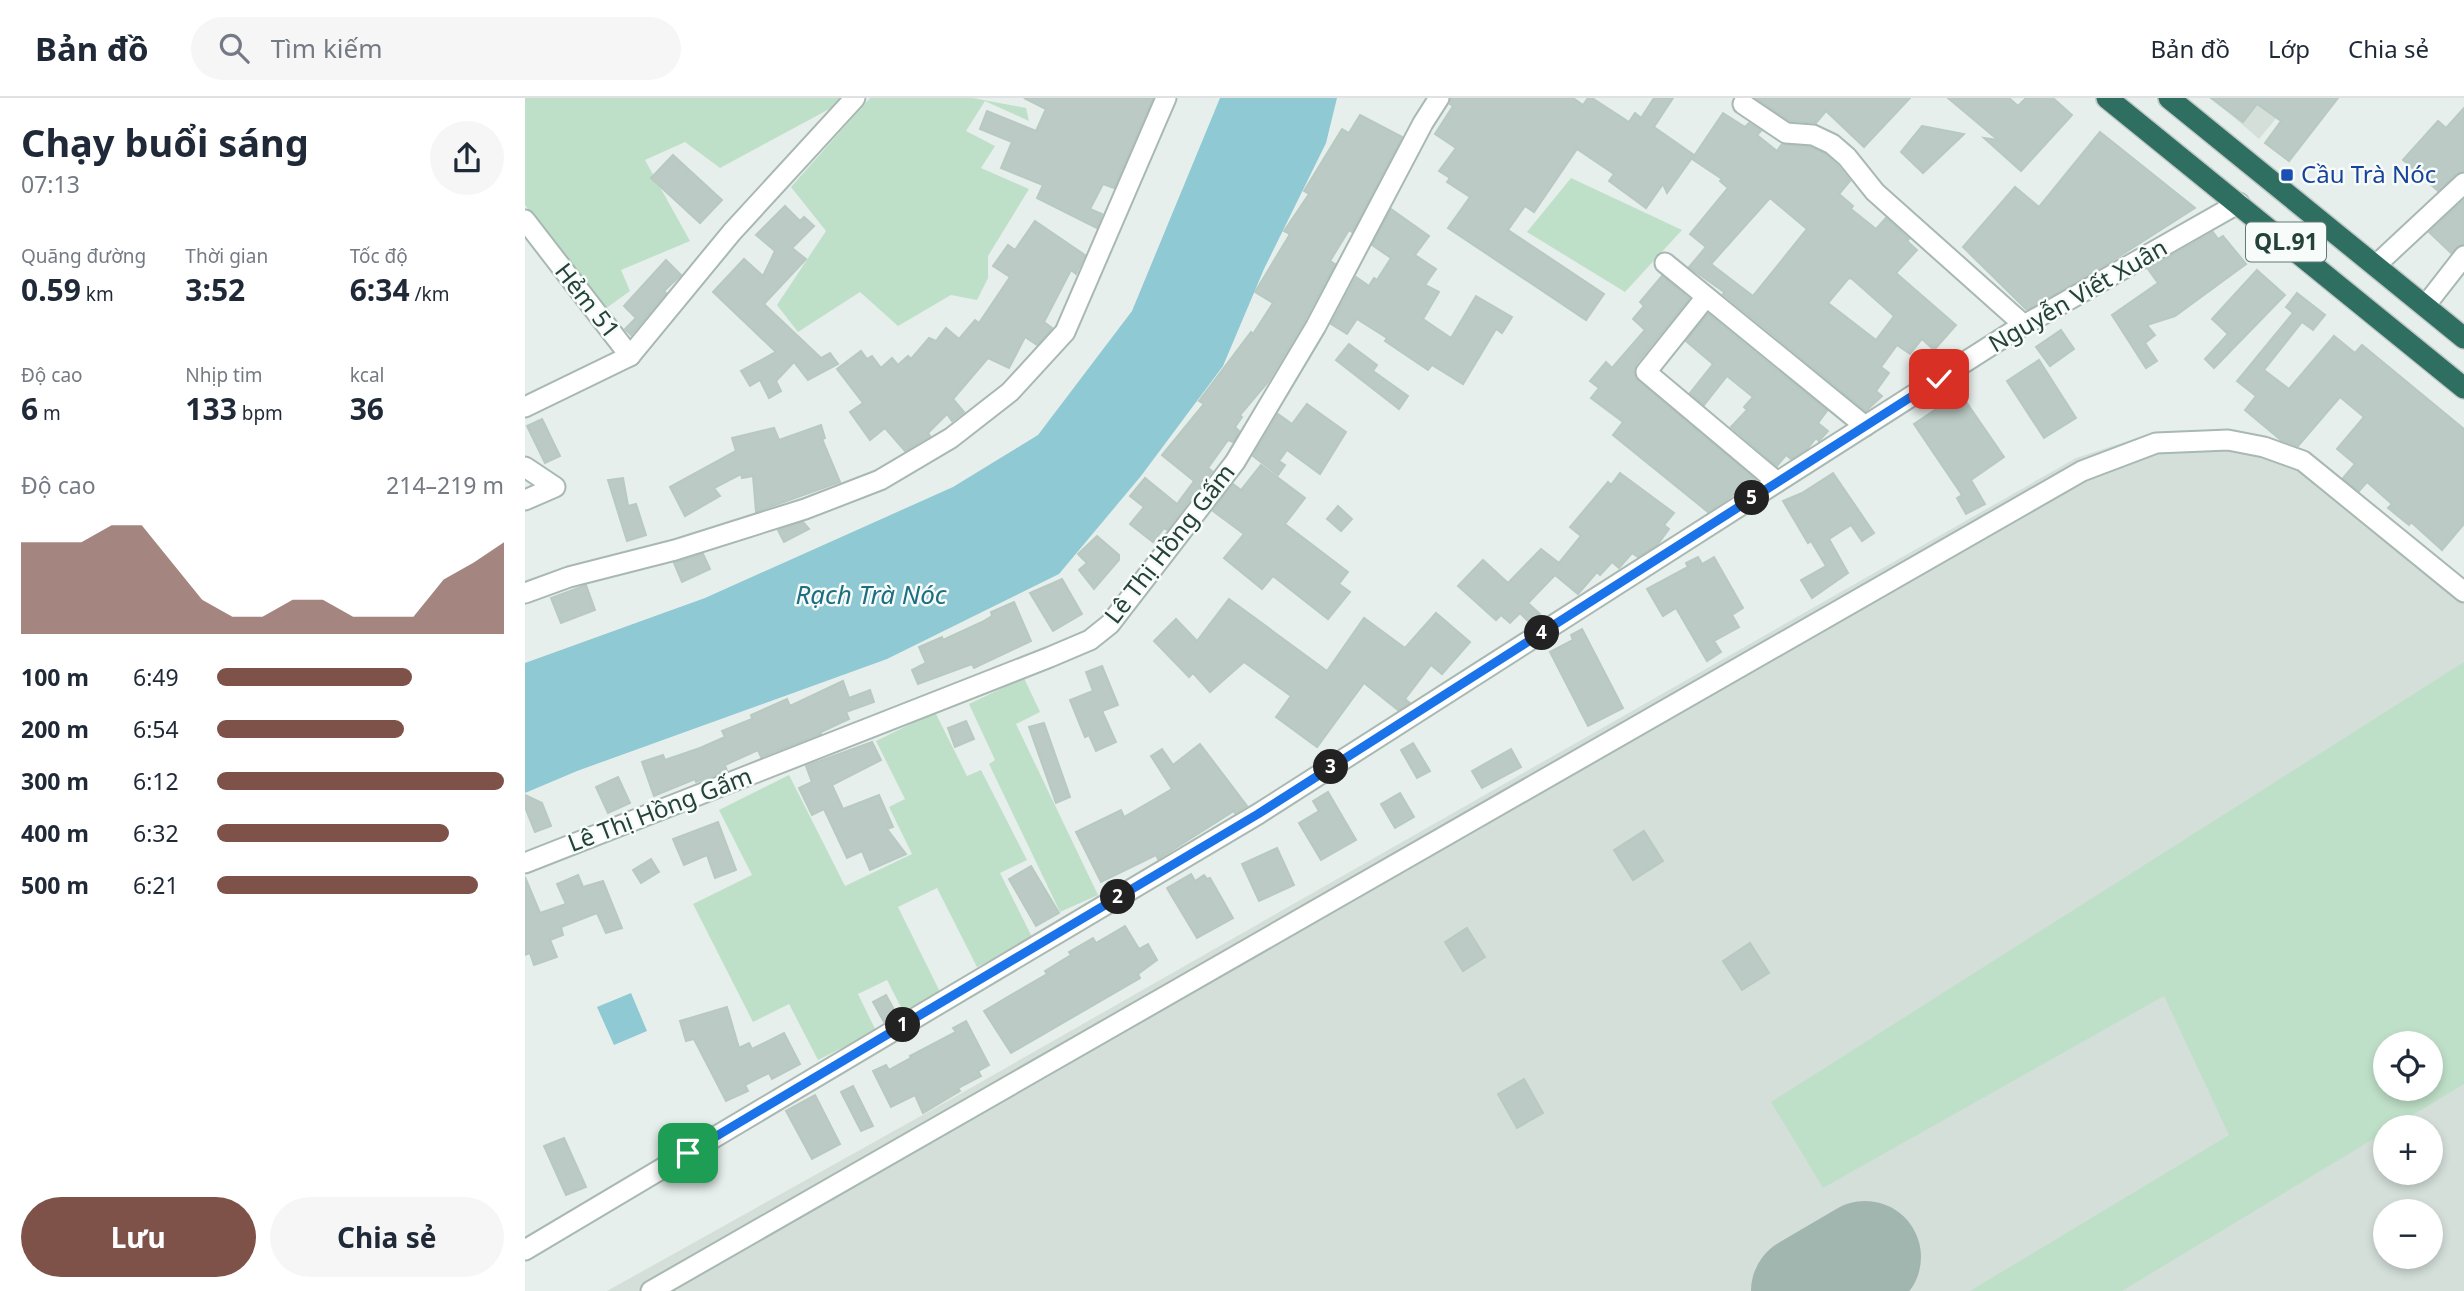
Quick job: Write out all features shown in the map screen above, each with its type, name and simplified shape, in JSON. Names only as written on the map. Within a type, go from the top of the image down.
[{"type":"highway","name":"QL.91","points":[[2107,98],[2464,388]]},
{"type":"highway","name":"QL.91","points":[[2169,98],[2464,338]]},
{"type":"highway","points":[[2278,235],[2301,204]]},
{"type":"street","points":[[630,356],[732,232],[855,98]]},
{"type":"street","points":[[525,593],[569,577],[675,550],[805,509],[880,480],[951,438],[1010,392],[1065,332],[1137,171],[1166,98]]},
{"type":"street","name":"Lê Thị Hồng Gấm","points":[[525,863],[1050,657],[1090,640],[1110,624],[1205,504],[1248,441],[1316,327],[1423,123],[1439,98]]},
{"type":"street","points":[[1743,104],[1786,133],[1812,135],[1832,144],[1847,157],[1875,192],[2024,325]]},
{"type":"street","points":[[2376,265],[2464,183]]},
{"type":"street","name":"Nguyễn Viết Xuân","points":[[525,1250],[1258,814],[2024,325],[2239,204]]},
{"type":"street","name":"Hẻm 51","points":[[525,220],[630,356],[525,407]]},
{"type":"street","points":[[2425,306],[2464,256]]},
{"type":"street","points":[[1665,263],[1865,426]]},
{"type":"street","points":[[1706,297],[1646,372],[1777,482]]},
{"type":"street","points":[[651,1291],[2082,471],[2156,443],[2228,440],[2264,447],[2303,461],[2464,592]]},
{"type":"street","points":[[525,467],[555,487],[525,500]]},
{"type":"shaded area","points":[[2211,98],[2293,98],[2259,139]]},
{"type":"shaded area","points":[[2192,430],[2244,433],[2307,456],[2464,581],[2464,1291],[607,1291],[946,1102],[2076,458],[2140,437]]},
{"type":"green space","points":[[525,98],[840,98],[835,106],[720,168],[685,142],[645,160],[690,241],[621,270],[630,291],[605,309],[525,205]]},
{"type":"green space","points":[[870,98],[973,98],[1026,108],[1029,121],[985,101],[966,131],[995,146],[981,168],[1029,189],[988,256],[988,278],[977,300],[951,295],[898,326],[860,292],[798,332],[777,305],[826,231],[791,187]]},
{"type":"green space","points":[[1571,178],[1682,230],[1625,292],[1527,232]]},
{"type":"green space","points":[[2464,662],[2464,1084],[2443,1097],[2443,1031],[2373,1031],[2373,1101],[2436,1101],[2413,1115],[2373,1115],[2373,1139],[2122,1291],[1970,1291],[2229,1135],[2164,996],[1823,1188],[1771,1102]]},
{"type":"green space","points":[[1024,678],[1040,712],[1016,724],[1098,895],[1060,912],[989,764],[995,760],[969,704]]},
{"type":"green space","points":[[935,712],[967,776],[981,770],[1027,860],[1000,873],[1033,939],[977,967],[937,888],[898,907],[940,992],[903,1011],[887,980],[858,994],[876,1031],[818,1060],[789,1004],[753,1022],[693,904],[752,875],[719,810],[789,775],[845,886],[912,854],[889,807],[905,799],[876,741]]},
{"type":"water","name":"Rạch Trà Nóc","points":[[1220,98],[1337,98],[1326,143],[1264,269],[1223,366],[1141,476],[1059,574],[887,659],[577,771],[525,793],[525,663],[705,598],[953,487],[1038,435],[1132,311]]},
{"type":"water","points":[[631,993],[647,1031],[614,1045],[597,1007]]},
{"type":"building","points":[[1024,98],[1153,98],[1114,188],[1103,184],[1090,209],[1102,214],[1097,228],[1037,198],[1043,185],[1001,168],[1012,142],[980,129],[987,111],[1036,131],[1046,109]]},
{"type":"building","points":[[1451,98],[1573,98],[1583,105],[1588,98],[1592,98],[1629,122],[1635,113],[1641,118],[1654,98],[1673,98],[1654,127],[1694,155],[1667,193],[1663,184],[1646,208],[1609,181],[1614,174],[1577,149],[1534,212],[1525,206],[1508,230],[1604,294],[1586,320],[1448,228],[1470,197],[1447,182],[1450,178],[1439,171],[1456,148],[1435,134],[1453,106],[1450,104]]},
{"type":"building","points":[[1756,98],[1910,98],[1864,147],[1826,111],[1816,123],[1790,121]]},
{"type":"building","points":[[1948,98],[2009,98],[2018,106],[2026,98],[2053,98],[2072,115],[2021,171],[1984,138],[1998,140]]},
{"type":"building","points":[[2211,98],[2338,98],[2289,161],[2265,143],[2281,121],[2257,104],[2243,122]]},
{"type":"building","points":[[2464,108],[2464,171],[2456,174],[2438,191],[2403,160],[2438,121],[2446,128]]},
{"type":"building","points":[[1723,113],[1745,127],[1749,123],[1761,131],[1757,135],[1777,151],[1782,144],[1810,147],[1825,154],[1850,181],[1839,194],[1853,206],[1851,209],[1876,229],[1886,218],[1917,250],[1896,273],[1956,325],[1934,350],[1922,339],[1910,354],[1897,345],[1881,367],[1889,373],[1876,391],[1882,396],[1866,411],[1723,294],[1724,292],[1689,267],[1706,247],[1690,234],[1728,188],[1720,181],[1722,179],[1692,159]],"holes":[[[1770,198],[1807,229],[1753,296],[1711,264]],[[1851,278],[1894,316],[1876,340],[1828,303]]]},
{"type":"building","points":[[1360,115],[1402,137],[1352,232],[1349,230],[1330,261],[1335,264],[1305,320],[1268,382],[1240,415],[1242,417],[1235,427],[1239,431],[1233,442],[1228,440],[1208,468],[1212,471],[1167,530],[1164,528],[1153,542],[1130,524],[1144,507],[1130,496],[1145,478],[1177,504],[1194,481],[1162,455],[1204,404],[1199,401],[1251,332],[1253,334],[1273,303],[1255,292],[1290,234],[1284,231],[1309,194],[1304,191],[1342,129],[1349,133]]},
{"type":"building","points":[[1922,126],[1964,134],[1923,173],[1901,152]]},
{"type":"building","points":[[2100,132],[2195,208],[2104,266],[2027,310],[1963,247],[2015,187],[2039,207]]},
{"type":"building","points":[[673,155],[722,200],[700,223],[651,178]]},
{"type":"building","points":[[2464,200],[2464,244],[2451,253],[2429,232]]},
{"type":"building","points":[[785,206],[800,221],[804,217],[814,226],[792,248],[806,259],[764,304],[821,358],[830,353],[838,364],[808,380],[794,362],[776,381],[781,391],[769,398],[760,380],[750,386],[741,371],[776,352],[713,292],[744,259],[763,276],[775,251],[756,235]]},
{"type":"building","points":[[1391,209],[1429,236],[1415,255],[1436,269],[1425,285],[1439,292],[1423,319],[1451,338],[1476,296],[1512,317],[1502,333],[1496,329],[1463,384],[1432,365],[1428,370],[1357,319],[1347,334],[1331,324],[1356,277],[1369,286],[1374,278],[1377,280],[1391,258],[1372,245]]},
{"type":"building","points":[[1035,221],[1085,255],[1076,274],[1071,270],[1044,322],[1052,328],[1037,345],[1025,337],[1009,368],[988,358],[953,399],[964,412],[952,421],[947,414],[928,433],[930,436],[905,451],[885,428],[870,440],[850,412],[863,403],[837,369],[861,351],[867,359],[872,356],[881,368],[892,358],[898,365],[908,356],[911,359],[929,338],[936,341],[946,328],[959,339],[975,320],[979,323],[1010,277],[993,266],[1008,245],[1015,250]]},
{"type":"building","points":[[2213,232],[2218,239],[2223,236],[2246,264],[2175,316],[2147,325],[2155,335],[2145,343],[2157,361],[2146,368],[2112,315],[2158,283],[2148,269]]},
{"type":"building","points":[[666,260],[681,275],[664,291],[666,293],[631,335],[625,329],[636,318],[624,306]]},
{"type":"building","points":[[2257,270],[2285,295],[2214,368],[2205,359],[2228,334],[2212,319]]},
{"type":"building","points":[[1662,276],[1689,299],[1636,364],[1635,377],[1756,480],[1708,512],[1613,435],[1623,422],[1591,398],[1599,388],[1590,381],[1606,362],[1612,368],[1645,330],[1633,319],[1644,306],[1640,302]]},
{"type":"building","points":[[2297,293],[2325,315],[2313,330],[2302,322],[2264,370],[2289,389],[2334,336],[2355,353],[2362,345],[2464,429],[2464,524],[2442,550],[2411,522],[2409,525],[2388,508],[2392,504],[2367,482],[2359,491],[2343,478],[2355,464],[2337,449],[2364,417],[2340,397],[2298,446],[2281,440],[2245,410],[2256,396],[2237,381],[2293,313],[2286,307]]},
{"type":"building","points":[[1708,314],[1827,411],[1818,423],[1828,431],[1819,441],[1816,438],[1808,448],[1791,459],[1786,455],[1777,466],[1731,427],[1747,410],[1744,407],[1753,397],[1727,376],[1704,405],[1690,393],[1713,364],[1686,341]]},
{"type":"building","points":[[2061,330],[2074,349],[2050,366],[2036,347]]},
{"type":"building","points":[[1349,344],[1377,365],[1373,371],[1408,396],[1399,409],[1336,360]]},
{"type":"building","points":[[2039,360],[2076,418],[2044,438],[2007,381]]},
{"type":"building","points":[[1960,393],[2004,457],[1971,480],[1985,504],[1966,514],[1957,498],[1962,495],[1914,424]]},
{"type":"building","points":[[1307,404],[1346,432],[1320,474],[1287,450],[1279,461],[1285,465],[1278,475],[1253,456],[1278,414],[1292,424]]},
{"type":"building","points":[[542,419],[560,456],[545,463],[527,426]]},
{"type":"building","points":[[821,425],[825,438],[822,439],[840,482],[756,512],[753,476],[742,478],[741,474],[714,488],[720,496],[685,516],[670,487],[736,451],[732,438],[774,428],[779,440]]},
{"type":"building","points":[[1261,465],[1305,498],[1285,524],[1348,572],[1339,584],[1350,592],[1328,619],[1273,576],[1262,589],[1224,558],[1244,534],[1213,511],[1233,484],[1241,490]]},
{"type":"building","points":[[1620,473],[1674,513],[1664,525],[1669,529],[1658,544],[1638,557],[1632,553],[1619,568],[1612,562],[1600,575],[1597,572],[1578,594],[1555,575],[1528,603],[1540,614],[1531,624],[1520,613],[1510,623],[1501,615],[1496,620],[1458,586],[1483,560],[1508,583],[1541,549],[1559,563],[1581,536],[1570,527],[1608,482],[1611,485]]},
{"type":"building","points":[[1833,473],[1874,533],[1862,541],[1851,525],[1829,539],[1848,573],[1812,598],[1801,580],[1826,566],[1811,541],[1808,543],[1783,501],[1802,493]]},
{"type":"building","points":[[623,478],[628,506],[636,504],[646,535],[627,541],[608,480]]},
{"type":"building","points":[[1338,506],[1352,519],[1341,531],[1327,519]]},
{"type":"building","points":[[803,522],[809,529],[784,542],[778,530]]},
{"type":"building","points":[[1097,536],[1119,555],[1119,560],[1094,589],[1079,570],[1087,563],[1078,554]]},
{"type":"building","points":[[703,554],[710,569],[682,582],[674,563]]},
{"type":"building","points":[[1698,557],[1702,564],[1714,557],[1743,608],[1732,615],[1739,627],[1714,641],[1721,652],[1707,661],[1676,608],[1663,616],[1647,589],[1688,567],[1686,563]]},
{"type":"building","points":[[1062,579],[1082,614],[1053,631],[1030,593]]},
{"type":"building","points":[[586,585],[595,610],[561,623],[551,598]]},
{"type":"building","points":[[1229,599],[1327,671],[1364,618],[1405,648],[1436,613],[1470,642],[1442,674],[1431,665],[1405,699],[1410,703],[1398,710],[1364,683],[1317,747],[1276,717],[1291,696],[1244,662],[1210,692],[1193,673],[1189,677],[1154,641],[1176,619],[1197,641]]},
{"type":"building","points":[[1014,602],[1031,641],[974,668],[972,664],[918,684],[912,670],[926,663],[919,647],[942,637],[943,640],[982,622],[992,616],[991,612]]},
{"type":"building","points":[[1582,629],[1623,708],[1588,726],[1550,652],[1573,640],[1571,635]]},
{"type":"building","points":[[1102,666],[1118,705],[1102,711],[1116,742],[1096,751],[1089,735],[1085,737],[1070,700],[1093,691],[1086,672]]},
{"type":"building","points":[[843,681],[849,698],[870,690],[874,702],[846,712],[849,719],[821,734],[761,757],[758,750],[725,765],[727,771],[696,782],[695,779],[654,796],[642,762],[663,755],[665,760],[700,748],[725,737],[722,731],[752,719],[751,715],[787,699],[790,706]]},
{"type":"building","points":[[966,721],[974,739],[955,747],[948,728]]},
{"type":"building","points":[[1044,723],[1070,797],[1056,803],[1029,727]]},
{"type":"building","points":[[872,742],[881,760],[832,785],[843,809],[879,795],[893,827],[887,829],[906,854],[870,870],[862,851],[847,858],[824,809],[812,815],[799,788],[812,782],[806,766]]},
{"type":"building","points":[[1413,743],[1430,771],[1417,778],[1401,750]]},
{"type":"building","points":[[1200,744],[1247,806],[1235,813],[1234,811],[1158,859],[1156,855],[1101,882],[1076,832],[1121,810],[1124,817],[1172,789],[1151,756],[1162,749],[1173,765]]},
{"type":"building","points":[[1511,749],[1521,767],[1482,788],[1472,771]]},
{"type":"building","points":[[618,777],[630,803],[608,813],[596,787]]},
{"type":"building","points":[[1328,792],[1356,840],[1321,860],[1299,823],[1319,811],[1313,801]]},
{"type":"building","points":[[1400,793],[1414,817],[1395,828],[1381,804]]},
{"type":"building","points":[[525,795],[542,803],[551,826],[535,832],[525,807]]},
{"type":"building","points":[[718,822],[736,870],[715,878],[707,855],[684,865],[673,839]]},
{"type":"building","points":[[1644,831],[1663,861],[1633,880],[1614,850]]},
{"type":"building","points":[[1277,848],[1294,885],[1259,901],[1242,864]]},
{"type":"building","points":[[651,859],[659,872],[641,883],[633,870]]},
{"type":"building","points":[[1031,866],[1059,913],[1036,926],[1009,879]]},
{"type":"building","points":[[1191,874],[1195,881],[1204,875],[1207,879],[1210,878],[1233,918],[1197,938],[1167,888]]},
{"type":"building","points":[[578,875],[583,887],[603,881],[622,928],[606,933],[597,913],[561,927],[563,935],[550,940],[557,957],[534,965],[530,953],[525,955],[525,877],[540,913],[566,904],[557,884]]},
{"type":"building","points":[[1125,926],[1139,949],[1148,944],[1157,960],[1138,974],[1140,978],[1011,1053],[984,1011],[1047,974],[1045,971],[1071,955],[1069,952],[1093,938],[1096,943]]},
{"type":"building","points":[[1467,928],[1485,957],[1463,971],[1445,942]]},
{"type":"building","points":[[1750,943],[1769,973],[1742,990],[1723,961]]},
{"type":"building","points":[[886,995],[897,1015],[884,1022],[873,1002]]},
{"type":"building","points":[[727,1007],[739,1048],[749,1043],[752,1049],[784,1033],[800,1064],[772,1079],[769,1073],[745,1085],[748,1091],[726,1101],[694,1039],[686,1041],[680,1021]]},
{"type":"building","points":[[966,1021],[989,1065],[978,1071],[981,1076],[958,1088],[960,1091],[923,1113],[915,1095],[891,1107],[873,1071],[886,1065],[889,1070],[956,1032],[953,1028]]},
{"type":"building","points":[[1524,1079],[1543,1113],[1517,1128],[1498,1094]]},
{"type":"building","points":[[853,1086],[873,1126],[861,1131],[841,1092]]},
{"type":"building","points":[[815,1095],[840,1144],[812,1159],[786,1111]]},
{"type":"building","points":[[564,1138],[586,1187],[566,1195],[544,1146]]},
{"type":"taxiway","points":[[1810,1289],[1814,1291]]},
{"type":"runway","points":[[1807,1291],[1865,1257]]},
{"type":"place","name":"Cầu Trà Nóc","points":[[2287,175]]},
{"type":"route","points":[[688,1153],[1258,814],[1939,379]]}]
